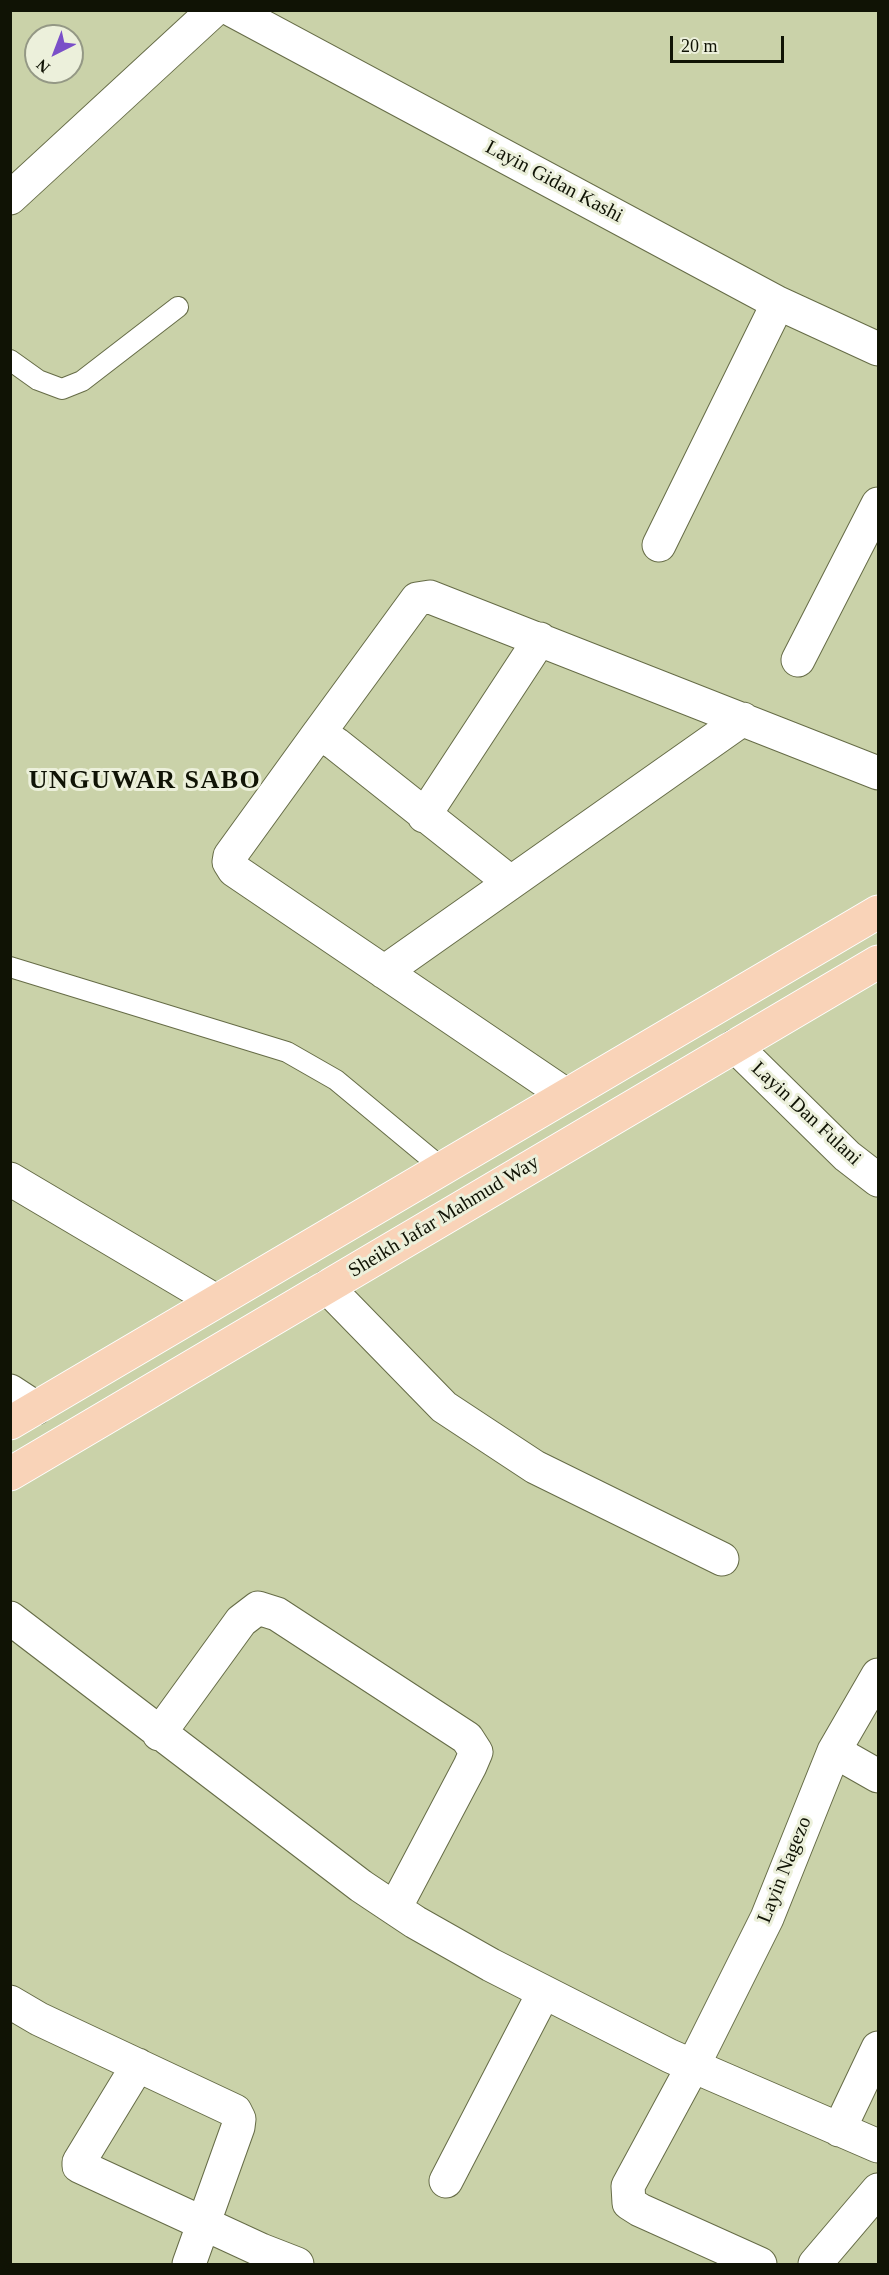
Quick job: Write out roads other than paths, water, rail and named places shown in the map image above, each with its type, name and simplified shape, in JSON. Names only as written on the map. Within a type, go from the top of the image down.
[{"type":"main road","points":[[19,1407],[216,1301],[879,912]]},
{"type":"main road","name":"Sheikh Jafar Mahmud Way","points":[[10,1473],[879,962]]},
{"type":"street","points":[[10,198],[214,10]]},
{"type":"street","name":"Layin Gidan Kashi","points":[[231,10],[778,303],[879,349]]},
{"type":"street","points":[[659,545],[778,303]]},
{"type":"street","points":[[798,660],[879,504]]},
{"type":"street","points":[[566,1095],[234,870],[229,862],[230,856],[417,599],[430,597],[448,602],[879,773]]},
{"type":"street","points":[[424,816],[540,639]]},
{"type":"street","points":[[384,972],[743,719]]},
{"type":"street","points":[[319,733],[510,882]]},
{"type":"street","name":"Layin Dan Fulani","points":[[735,1046],[847,1156],[879,1180]]},
{"type":"street","points":[[10,1179],[216,1301]]},
{"type":"street","points":[[327,1287],[444,1407],[535,1467],[722,1559]]},
{"type":"street","points":[[159,1734],[241,1621],[258,1608],[277,1614],[467,1738],[476,1752],[395,1908]]},
{"type":"street","points":[[10,1618],[361,1886],[424,1928],[544,1992],[693,2066],[879,2146]]},
{"type":"street","name":"Layin Nagezo","points":[[760,2265],[640,2210],[629,2203],[628,2186],[693,2066],[767,1918],[834,1751],[879,1674]]},
{"type":"street","points":[[834,1751],[879,1776]]},
{"type":"street","points":[[446,2181],[544,1992]]},
{"type":"street","points":[[10,2002],[39,2019],[235,2111],[239,2119],[238,2127],[189,2265]]},
{"type":"street","points":[[839,2130],[879,2048]]},
{"type":"street","points":[[138,2065],[79,2162],[79,2166],[297,2265]]},
{"type":"street","points":[[815,2265],[875,2200]]},
{"type":"lane","points":[[10,360],[38,380],[62,389],[82,381],[178,307]]},
{"type":"lane","points":[[10,967],[287,1052],[336,1080],[442,1168]]},
{"type":"district","name":"UNGUWAR SABO","points":[[145,781]]}]
